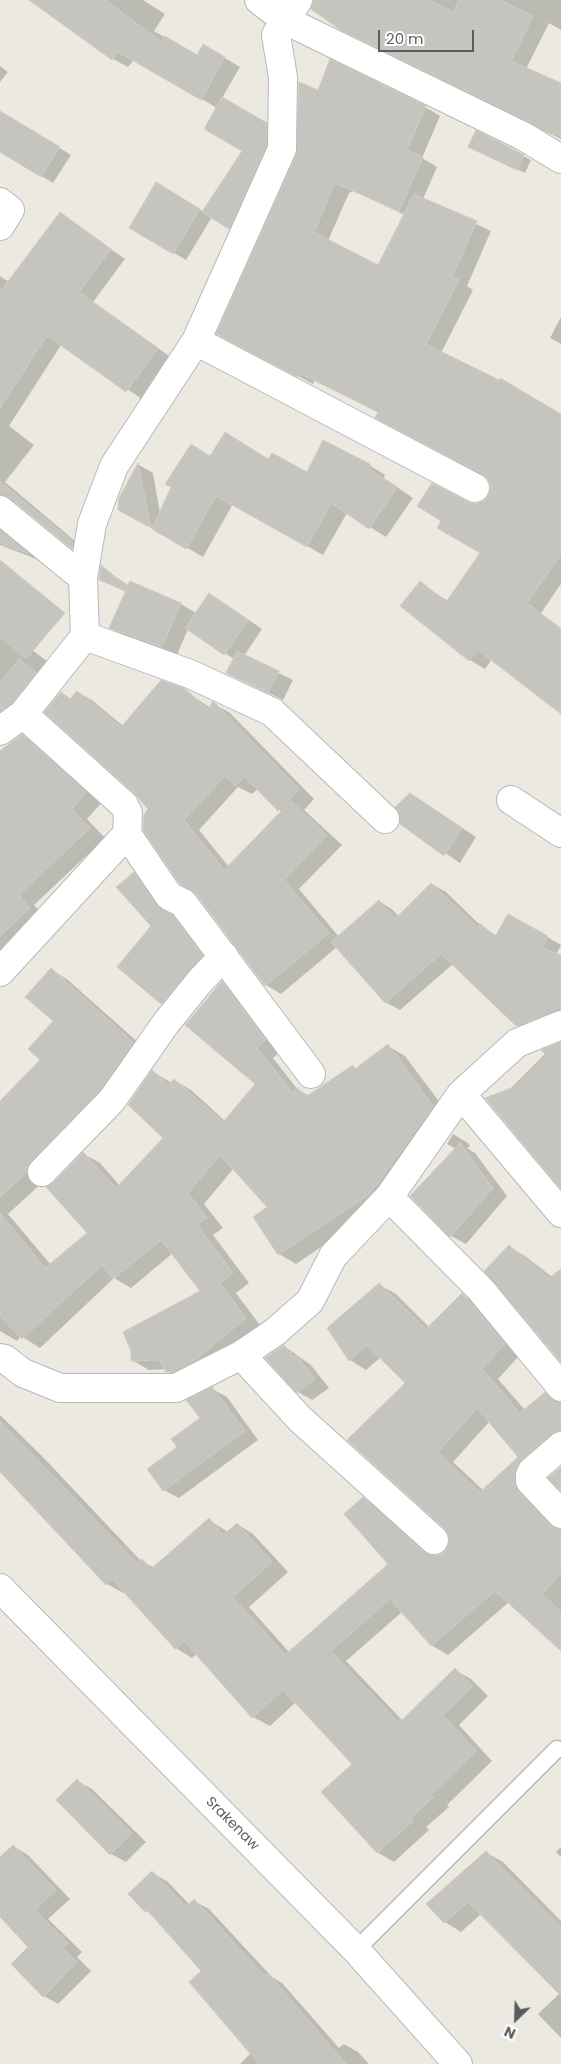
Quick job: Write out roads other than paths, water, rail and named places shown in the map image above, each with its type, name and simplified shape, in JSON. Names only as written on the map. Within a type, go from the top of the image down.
[{"type":"street","points":[[259,0],[292,10],[523,136],[561,159]]},
{"type":"street","points":[[0,731],[23,714],[85,636],[83,578],[92,524],[114,466],[196,341],[282,149],[283,77],[276,35],[292,10]]},
{"type":"street","points":[[0,202],[10,210],[0,226]]},
{"type":"street","points":[[196,341],[475,488]]},
{"type":"street","points":[[0,510],[83,578]]},
{"type":"street","points":[[85,636],[190,674],[272,712],[384,819]]},
{"type":"street","points":[[23,714],[124,805],[128,812],[127,834],[169,896],[183,903],[311,1074]]},
{"type":"street","points":[[511,800],[561,833]]},
{"type":"street","points":[[0,972],[127,834]]},
{"type":"street","points":[[42,1172],[112,1100],[172,1016],[200,981],[224,956]]},
{"type":"street","points":[[0,1358],[23,1373],[60,1388],[176,1388],[241,1355],[275,1332],[310,1301],[333,1256],[389,1197],[461,1094],[516,1043],[561,1025]]},
{"type":"street","points":[[461,1094],[561,1213]]},
{"type":"street","points":[[389,1197],[481,1290],[561,1387]]},
{"type":"street","points":[[241,1355],[300,1419],[434,1540]]},
{"type":"street","points":[[561,1446],[532,1471],[530,1475],[530,1481],[561,1514]]},
{"type":"street","name":"Srakenaw","points":[[0,1588],[356,1950],[458,2064]]},
{"type":"lane","points":[[356,1950],[556,1749]]}]
